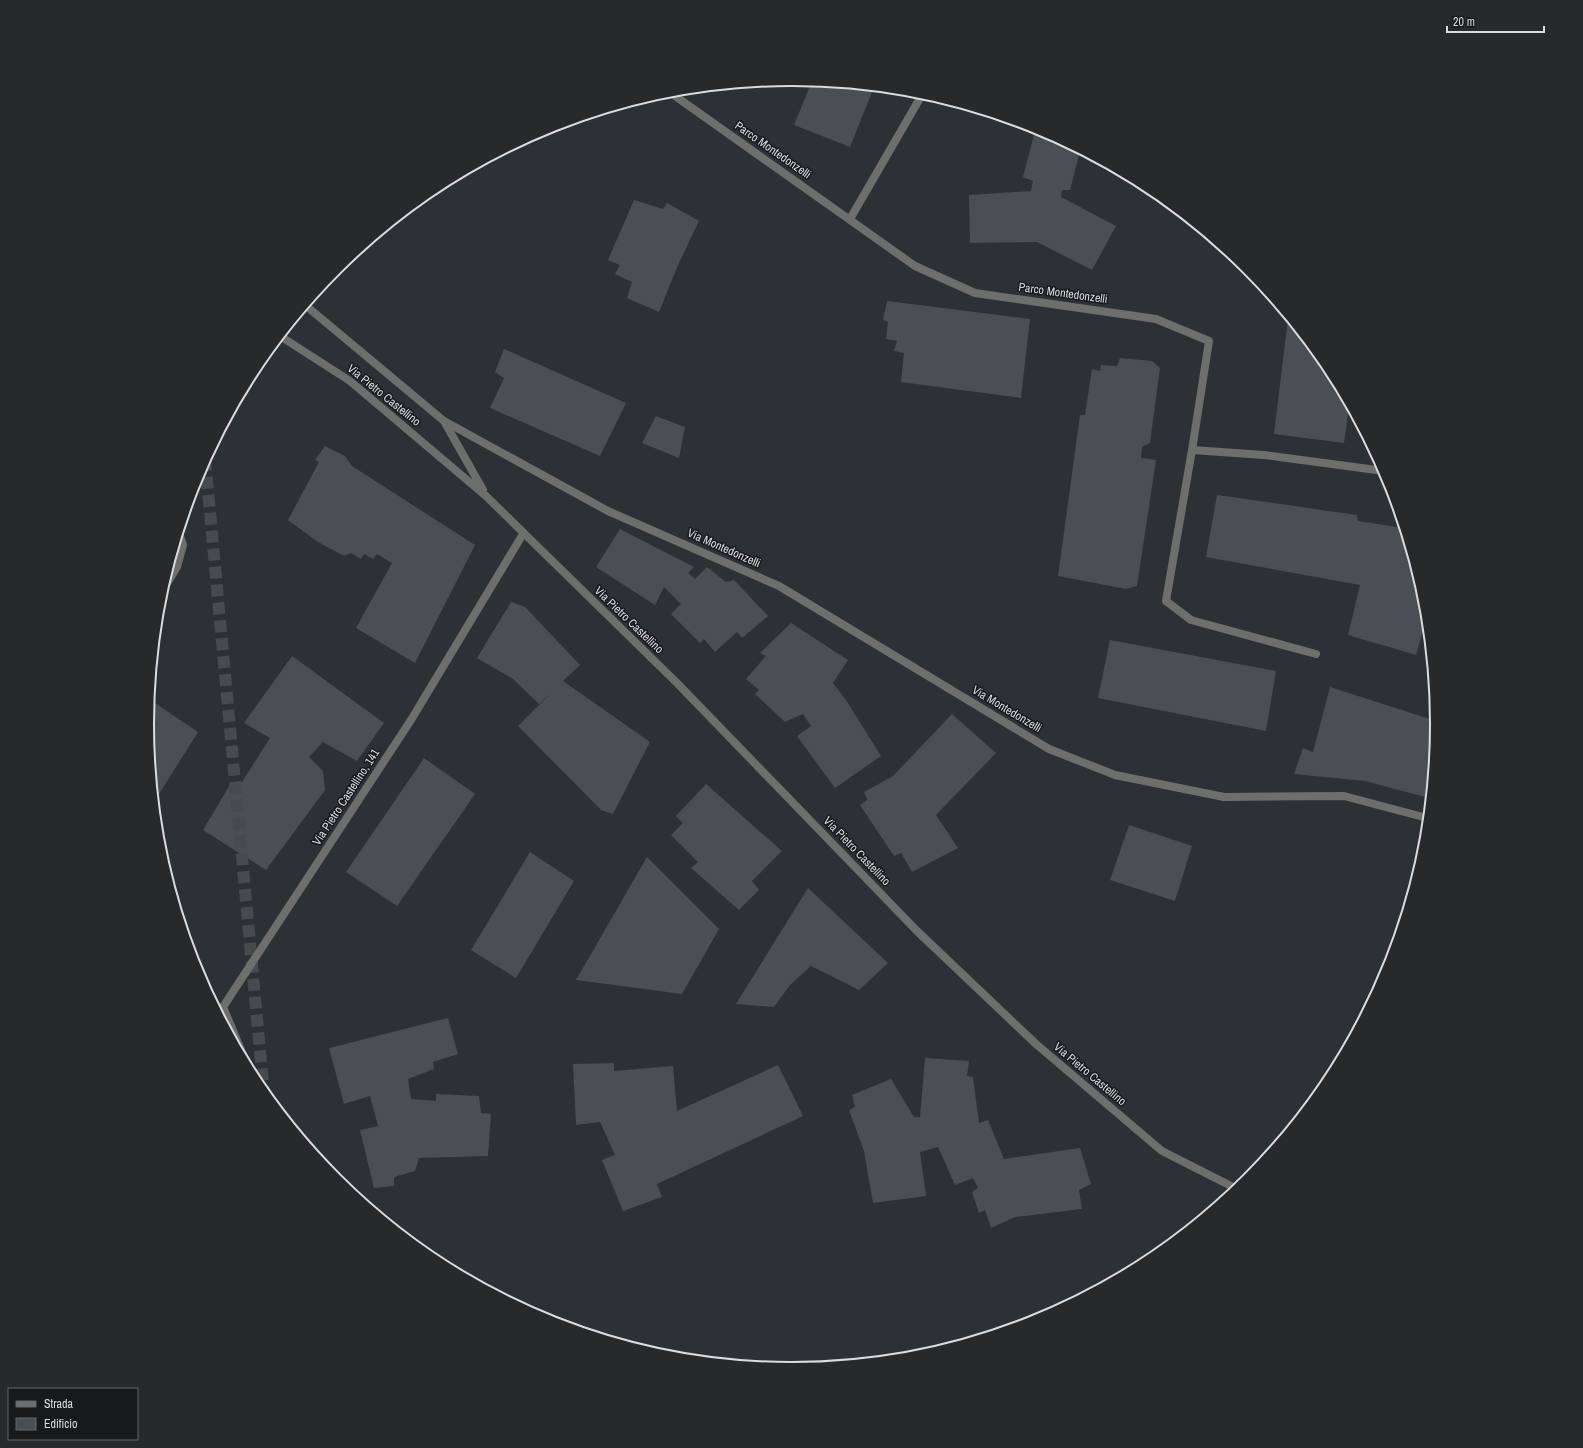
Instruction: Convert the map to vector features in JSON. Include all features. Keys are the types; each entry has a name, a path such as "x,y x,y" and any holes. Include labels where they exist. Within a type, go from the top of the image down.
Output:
{"street":[{"name":"Parco Montedonzelli","path":"676,96 915,266 975,293 1156,319 1209,341 1192,450"},
{"path":"850,219 920,99"},
{"name":"Via Pietro Castellino","path":"308,308 444,421 608,511"},
{"name":"Via Pietro Castellino","path":"283,338 350,381 486,496 523,534 677,683 917,931 1036,1044 1162,1151 1232,1185"},
{"name":"Via Pietro Castellino","path":"444,421 486,496"},
{"path":"1316,654 1191,620 1166,601 1192,450 1264,455 1377,470"},
{"name":"Via Montedonzelli","path":"608,511 779,586 1049,749 1115,775 1224,797 1344,796 1422,817"},
{"name":"Via Pietro Castellino, 141","path":"235,1036 223,1007 410,720 523,534"},
{"path":"171,577 177,567 184,545 181,538"}],"building":[{"path":"810,86 872,91 850,147 794,125"},
{"path":"1034,134 1079,155 1070,190 1062,190 1061,197 1116,226 1092,270 1037,242 970,243 969,195 1031,191 1033,181 1023,177"},
{"path":"634,200 663,209 667,203 699,221 678,265 659,312 627,298 632,282 615,274 620,265 608,260"},
{"path":"887,301 1030,319 1021,398 901,382 904,353 894,351 897,341 886,339 888,322 883,320"},
{"path":"1287,323 1322,370 1348,413 1344,443 1274,434"},
{"path":"504,349 626,403 600,456 490,408 504,378 495,372"},
{"path":"1120,358 1152,361 1160,368 1150,443 1142,447 1141,458 1156,460 1137,586 1126,589 1058,576 1080,415 1085,415 1092,369 1100,371 1101,365 1117,366"},
{"path":"656,416 685,427 679,458 642,443"},
{"path":"325,446 345,456 352,466 475,545 415,663 356,628 392,563 377,554 373,559 364,554 361,559 351,553 344,556 318,542 288,520 319,462 315,460"},
{"path":"1217,495 1357,515 1358,521 1398,527 1408,559 1423,632 1416,655 1348,635 1360,585 1206,557"},
{"path":"620,529 694,567 688,573 695,579 707,567 726,582 734,580 768,616 742,638 737,632 715,652 704,639 700,643 671,614 681,604 664,587 655,605 596,567"},
{"path":"511,602 525,607 580,665 563,681 650,742 613,814 601,810 518,726 552,692 539,704 513,679 477,658"},
{"path":"791,623 848,660 833,683 846,700 881,756 835,788 797,736 811,726 803,714 785,722 755,694 759,690 746,679 766,656 760,653"},
{"path":"1110,640 1276,671 1266,731 1098,698"},
{"path":"292,656 384,723 357,761 323,742 309,757 323,771 325,790 266,870 203,830 231,783 240,785 270,738 244,723"},
{"path":"1330,687 1430,719 1425,797 1365,781 1294,774 1303,748 1313,752"},
{"path":"155,703 198,732 158,796 155,766"},
{"path":"952,714 996,753 936,815 958,848 912,872 901,853 894,856 860,805 867,800 864,792 893,776"},
{"path":"424,758 475,794 397,906 346,872"},
{"path":"706,784 782,851 752,881 759,890 739,910 691,868 698,862 671,835 683,823 676,816"},
{"path":"1129,825 1192,846 1175,901 1110,880"},
{"path":"530,852 574,881 516,978 471,950"},
{"path":"647,857 719,929 682,994 576,980"},
{"path":"808,888 888,963 859,990 811,966 790,985 774,1007 736,1004"},
{"path":"448,1018 458,1054 433,1062 434,1069 408,1079 411,1099 436,1101 436,1094 479,1096 481,1113 491,1114 488,1156 419,1158 415,1171 394,1177 394,1186 374,1188 360,1130 378,1126 370,1096 344,1104 329,1048"},
{"path":"925,1058 969,1061 967,1076 973,1077 979,1123 988,1120 1004,1159 1080,1148 1091,1184 1079,1190 1082,1209 1015,1217 991,1228 985,1210 979,1213 972,1192 978,1188 973,1178 955,1185 938,1147 920,1152 926,1196 873,1203 864,1151 849,1110 855,1107 852,1095 891,1079 914,1117 920,1117"},
{"path":"614,1063 614,1071 673,1066 677,1111 778,1065 803,1116 657,1184 662,1197 623,1211 602,1160 615,1155 600,1122 576,1125 573,1064"}],"tunnel":[{"path":"206,471 263,1080"}]}
